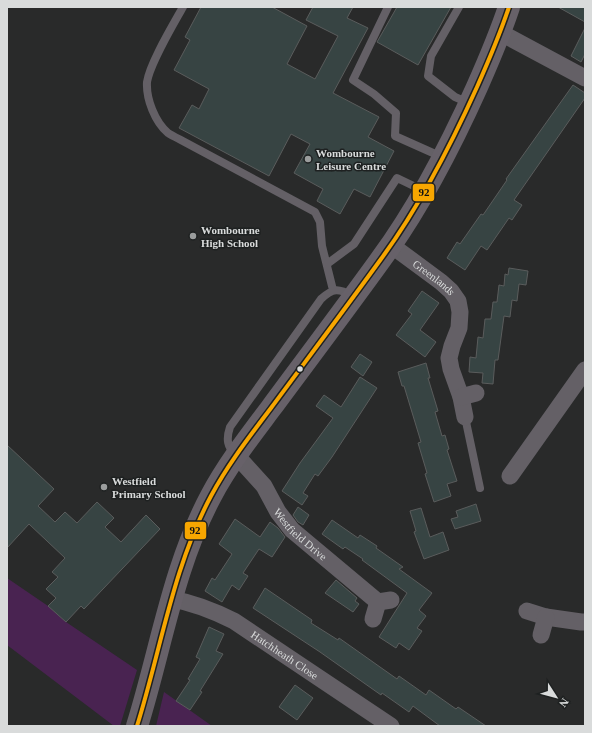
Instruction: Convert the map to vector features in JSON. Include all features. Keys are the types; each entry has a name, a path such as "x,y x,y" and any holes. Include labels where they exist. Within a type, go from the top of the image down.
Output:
{"street":[{"path":"137,726 150,685 172,599 189,546 212,495 236,455 391,245 425,192 470,103 501,33 509,7"},
{"path":"501,33 585,78"},
{"name":"Greenlands","path":"391,245 452,291 458,301 460,312 459,328 449,358 451,368 469,395 465,417"},
{"path":"510,476 585,370"},
{"name":"Westfield Drive","path":"236,455 264,486 278,512 292,530 384,601 373,618"},
{"name":"Hatchheath Close","path":"172,599 191,603 234,621 391,726"},
{"path":"527,610 546,617 585,622"},
{"path":"541,635 546,617"}],"lane":[{"path":"183,7 151,69 147,82 149,101 156,116 168,133 315,212 320,222 322,246 334,290"},
{"path":"388,7 353,80 374,94 396,114 395,136 443,158"},
{"path":"459,7 431,56 428,76 455,97 470,103"},
{"path":"326,264 354,244 397,178 425,192"},
{"path":"236,455 230,450 227,442 230,427 321,299 329,292 334,290 346,292 354,296"},
{"path":"465,417 480,488"}],"shaded area":[{"path":"7,578 48,606 66,622 137,670 120,726 114,726 7,645"},
{"path":"164,692 212,726 156,726"}],"building":[{"path":"201,7 272,7 307,26 287,64 315,79 338,36 306,20 313,7 353,7 347,18 368,28 333,93 379,117 368,137 394,151 370,197 354,189 340,214 317,201 323,189 294,173 310,144 291,134 269,176 179,128 192,105 199,109 209,89 174,70 190,40 185,37"},
{"path":"397,7 451,7 418,65 377,42"},
{"path":"558,7 585,7 585,22"},
{"path":"585,28 585,54 581,62 571,56"},
{"path":"573,85 585,93 585,98 514,200 522,205 512,220 509,218 487,250 481,246 465,270 447,258 457,242 460,244 481,214 483,215 507,180 506,179"},
{"path":"509,268 528,271 526,285 519,284 517,301 512,300 510,317 504,316 498,360 495,360 493,384 482,383 483,373 469,372 470,357 476,358 478,337 483,338 485,319 491,319 493,302 497,302 499,285 504,286 505,274 508,275"},
{"path":"422,291 439,303 420,330 436,342 425,357 396,335 412,314 408,311"},
{"path":"360,354 372,362 363,376 351,367"},
{"path":"426,363 430,378 428,378 438,411 435,412 442,436 445,435 449,449 447,450 457,481 447,484 451,496 434,502 425,474 427,473 418,443 421,442 404,386 402,386 398,372"},
{"path":"360,377 377,388 332,457 318,476 315,474 303,493 308,496 302,505 282,491 300,463 333,418 316,406 324,395 341,407"},
{"path":"7,445 54,489 38,506 55,522 65,512 77,523 97,502 114,518 105,527 121,542 146,515 160,529 84,609 81,606 66,622 48,606 56,598 46,589 58,577 52,572 65,558 29,524 7,548"},
{"path":"476,504 481,521 455,529 451,519 458,517 456,511"},
{"path":"298,507 309,515 303,525 298,522 293,515"},
{"path":"421,508 430,537 443,532 449,550 424,559 414,532 416,531 410,511"},
{"path":"235,519 260,537 270,522 278,528 285,537 272,557 259,549 243,573 248,576 239,590 232,585 222,602 205,591 212,578 215,580 232,554 219,544"},
{"path":"332,520 358,538 360,535 377,546 376,548 403,567 399,569 432,593 419,610 426,616 417,628 422,631 409,650 399,643 396,648 379,637 407,593 362,560 363,559 345,547 343,549 322,534"},
{"path":"336,580 357,598 355,601 359,604 353,612 325,593"},
{"path":"265,588 312,620 311,623 338,640 339,638 397,679 399,676 426,695 429,690 456,709 458,707 486,726 440,726 413,706 409,712 382,693 381,695 320,652 253,608"},
{"path":"209,627 224,634 216,651 223,654 200,691 202,692 190,710 176,701 190,680 188,679 200,659 196,657"},
{"path":"295,685 313,698 297,720 279,707"}],"transit line":[{"name":"92","path":"137,726 177,580 198,523 211,496 240,450 367,278 409,218 434,176 467,109 490,57 509,7"}],"place":[{"name":"Wombourne Leisure Centre","path":"308,159"},
{"name":"Wombourne High School","path":"193,236"},
{"name":"Westfield Primary School","path":"104,487"}]}
